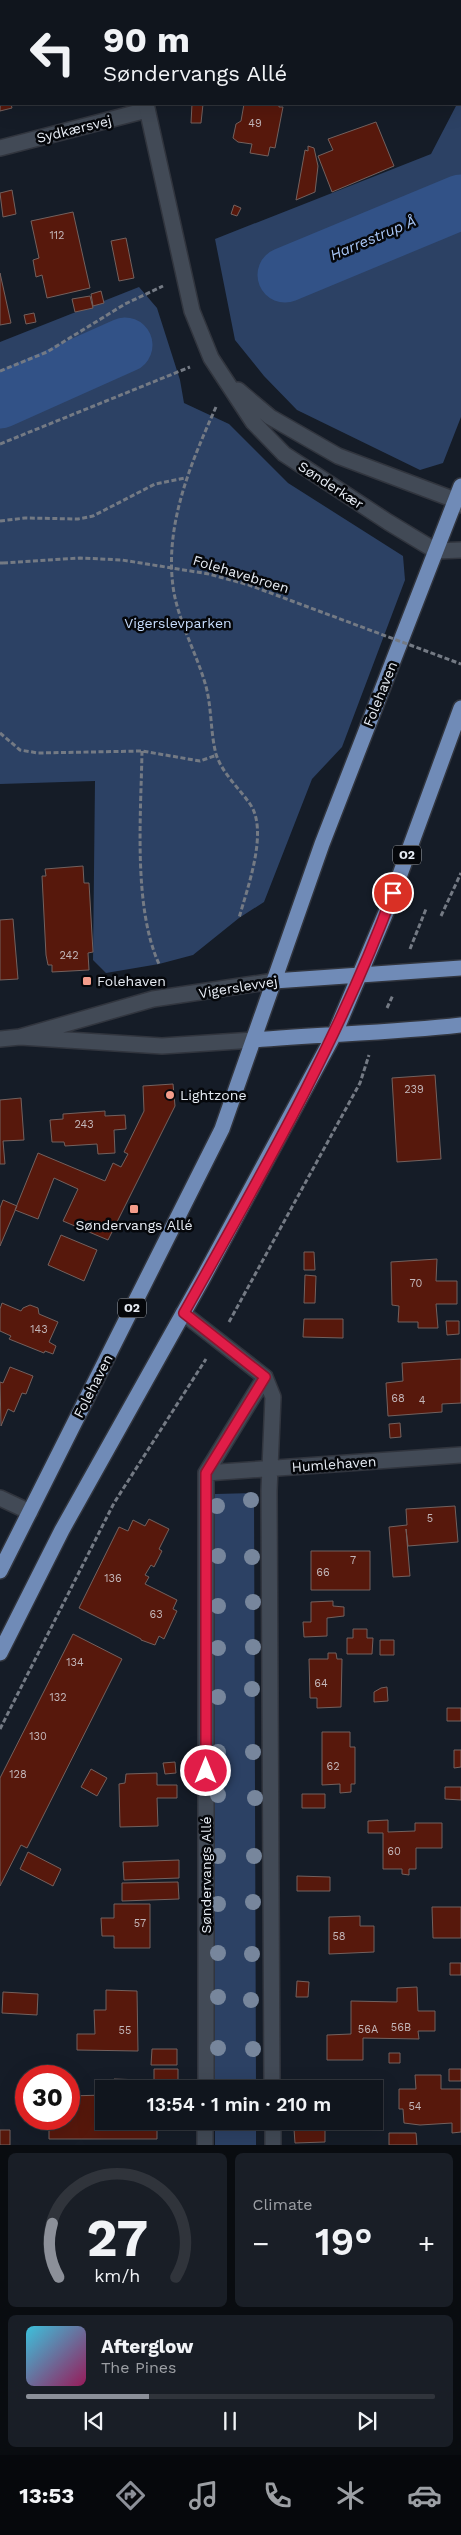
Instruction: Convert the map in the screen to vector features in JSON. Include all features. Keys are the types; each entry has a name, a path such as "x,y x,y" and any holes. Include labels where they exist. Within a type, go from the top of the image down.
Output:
{"main road":[{"name":"Folehaven","path":"0,1571 222,1129 344,786 436,550 458,502 461,486"},
{"name":"O2","path":"0,1652 62,1530 184,1313 335,1033 361,975 461,708"},
{"name":"Vigerslevvej","path":"274,981 461,968"},
{"name":"Vigerslevvej","path":"254,1040 335,1033 418,1030 461,1025"}],"street":[{"name":"Sydkærsvej","path":"0,148 146,107"},
{"name":"Sønderkær","path":"146,107 192,310 211,358 253,422 284,454 329,485 436,550"},
{"name":"Sønderkær","path":"227,382 270,417 338,456 458,502"},
{"path":"436,550 461,550"},
{"name":"Vigerslevvej","path":"20,1038 153,999 274,981"},
{"name":"Vigerslevvej","path":"0,1039 20,1038 162,1046 254,1040"},
{"path":"184,1313 265,1377 273,1397 269,1469 272,2080"},
{"path":"206,1473 265,1377"},
{"name":"Humlehaven","path":"206,1473 461,1454"},
{"name":"Søndervangs Allé","path":"206,1473 206,2080"},
{"path":"0,1498 30,1512"},
{"path":"205,2145 206,2130"},
{"path":"272,2130 273,2145"}],"path":[{"path":"0,371 47,352 125,304 184,276"},
{"path":"0,444 211,358"},
{"path":"227,382 186,478 172,545 174,594 206,685 216,755 228,777 252,806 257,820 257,845 239,918"},
{"path":"0,521 25,518 78,519 93,516 156,484 186,478"},
{"name":"Folehavebroen","path":"2,563 80,558 122,560 210,574 258,588 461,664"},
{"path":"0,734 20,750 38,753 142,751 200,761 216,755"},
{"path":"142,751 140,826 144,904 158,964"},
{"path":"441,916 461,873"}],"green space":[{"path":"456,105 461,105 461,417 443,463 420,470 297,410 264,376 235,340 215,239 431,154"},
{"name":"Vigerslevparken","path":"139,287 157,308 180,380 184,403 229,424 288,483 403,556 405,580 342,747 312,779 264,902 239,918 193,955 159,964 106,973 93,960 95,781 0,784 0,342"},
{"path":"254,1493 256,2080 215,2080 215,1494"},
{"path":"215,2130 256,2130 256,2145 215,2145"}],"building":[{"path":"0,105 11,105 12,108 0,111"},
{"path":"192,105 203,105 201,123 191,123"},
{"path":"244,105 279,105 279,107 283,107 275,148 270,147 268,156 250,153 252,144 238,142 233,138 236,124 241,121"},
{"path":"376,122 394,166 332,192 318,156 333,150 328,139"},
{"path":"308,146 314,148 318,166 315,192 296,200 305,150 308,151"},
{"path":"12,190 16,214 3,217 0,193"},
{"path":"234,205 241,208 237,216 231,214"},
{"path":"73,212 90,288 47,298 42,275 36,277 33,260 39,258 31,221"},
{"path":"126,238 134,278 119,281 111,241"},
{"path":"0,273 11,323 0,325"},
{"path":"101,291 104,303 93,306 91,294"},
{"path":"90,296 93,308 75,312 72,299"},
{"path":"34,313 36,322 26,324 24,315"},
{"path":"83,866 84,883 89,883 93,952 88,953 89,970 52,972 52,965 48,965 46,955 42,876 46,876 45,869"},
{"path":"13,919 18,979 0,980 0,920"},
{"path":"435,1075 441,1159 397,1162 392,1078"},
{"path":"173,1084 175,1106 108,1240 63,1221 78,1189 54,1178 38,1219 15,1210 38,1153 105,1181 113,1163 121,1167 128,1154 124,1152 144,1111 143,1086"},
{"path":"21,1098 24,1140 3,1141 5,1164 0,1164 0,1100"},
{"path":"105,1111 105,1116 125,1115 126,1129 114,1130 115,1153 98,1154 97,1144 65,1146 64,1142 52,1142 50,1120 63,1119 63,1114"},
{"path":"3,1200 17,1206 0,1246 0,1208"},
{"path":"61,1235 97,1250 84,1281 48,1265"},
{"path":"304,1252 314,1252 315,1270 304,1270"},
{"path":"437,1259 436,1281 457,1281 457,1304 436,1304 438,1328 418,1328 418,1322 398,1322 399,1306 392,1305 391,1262"},
{"path":"305,1275 316,1276 315,1303 304,1303"},
{"path":"2,1303 21,1311 30,1305 38,1308 39,1314 58,1322 49,1342 56,1346 53,1354 45,1351 44,1353 9,1339 11,1336 0,1331 0,1309"},
{"path":"304,1319 343,1319 343,1338 303,1337"},
{"path":"446,1321 459,1321 459,1334 447,1335"},
{"path":"461,1359 461,1403 442,1404 442,1412 388,1416 386,1383 403,1381 402,1363"},
{"path":"10,1367 33,1376 26,1394 22,1393 14,1412 8,1409 1,1426 0,1382 3,1383"},
{"path":"400,1423 401,1437 390,1438 389,1424"},
{"path":"455,1506 458,1542 408,1546 406,1529 410,1576 393,1577 389,1527 407,1525 406,1509"},
{"path":"149,1519 169,1529 159,1549 162,1551 154,1567 151,1565 145,1575 149,1577 145,1584 177,1600 173,1609 177,1611 164,1639 159,1636 155,1645 141,1640 79,1608 119,1527 128,1531 133,1520 145,1526"},
{"path":"311,1551 370,1551 370,1590 311,1590"},
{"path":"333,1601 333,1606 344,1607 344,1616 327,1618 327,1636 304,1637 303,1622 311,1622 311,1602"},
{"path":"353,1629 367,1629 367,1638 373,1638 372,1654 347,1654 347,1638 353,1638"},
{"path":"73,1634 122,1659 27,1848 21,1845 0,1886 0,1778"},
{"path":"380,1640 394,1640 394,1655 380,1655"},
{"path":"328,1653 336,1653 337,1659 342,1659 341,1707 317,1708 317,1698 310,1698 309,1659 328,1659"},
{"path":"387,1687 388,1701 374,1702 374,1692"},
{"path":"447,1708 461,1708 461,1721 447,1721"},
{"path":"322,1732 350,1732 350,1747 355,1747 355,1784 351,1784 351,1792 340,1793 340,1784 322,1785"},
{"path":"454,1750 461,1750 461,1767 454,1768"},
{"path":"175,1762 176,1773 165,1774 163,1763"},
{"path":"91,1769 107,1778 97,1796 81,1787"},
{"path":"157,1773 157,1785 177,1785 177,1798 157,1798 158,1826 120,1827 119,1784 125,1783 126,1774"},
{"path":"445,1787 461,1787 461,1800 445,1799"},
{"path":"302,1794 325,1794 325,1808 302,1808"},
{"path":"388,1820 388,1832 415,1831 415,1823 442,1823 442,1848 416,1848 416,1869 409,1869 409,1875 402,1874 402,1869 383,1869 383,1833 368,1833 368,1821"},
{"path":"28,1852 61,1869 53,1886 20,1869"},
{"path":"179,1860 179,1878 124,1880 123,1862"},
{"path":"297,1876 330,1877 330,1891 297,1891"},
{"path":"178,1882 179,1899 122,1901 122,1883"},
{"path":"114,1904 150,1904 150,1948 114,1948 114,1936 102,1936 101,1918 114,1918"},
{"path":"432,1907 461,1907 461,1938 433,1938"},
{"path":"360,1916 360,1926 374,1926 374,1952 329,1954 329,1917"},
{"path":"450,1963 461,1963 461,1975 450,1975"},
{"path":"297,1981 309,1982 308,1997 296,1997"},
{"path":"417,1987 418,2011 435,2011 435,2031 418,2031 419,2039 363,2038 363,2060 327,2060 327,2035 351,2034 351,2001 397,2002 397,1988"},
{"path":"106,1990 137,1991 138,2051 77,2050 77,2034 95,2034 94,2010 106,2010"},
{"path":"3,1992 38,1994 37,2015 2,2013"},
{"path":"152,2049 177,2049 177,2065 151,2065"},
{"path":"389,2053 400,2053 400,2063 389,2063"},
{"path":"154,2069 178,2069 178,2080 154,2080"},
{"path":"449,2069 461,2069 461,2081 449,2081"},
{"path":"415,2075 441,2075 441,2089 461,2089 461,2132 452,2133 452,2123 420,2125 404,2123 403,2109 399,2109 399,2089 416,2089"},
{"path":"95,2095 95,2130 157,2130 157,2139 49,2139 49,2130 80,2130 80,2096"},
{"path":"0,2130 10,2130 10,2145 0,2145"},
{"path":"294,2130 325,2130 325,2142 295,2143"},
{"path":"389,2133 416,2133 417,2145 389,2145"}],"waterway":[{"name":"Harrestrup Å","path":"285,275 461,202"},
{"name":"Harrestrup Å","path":"0,401 125,345"}],"place":[{"name":"Folehaven","path":"87,981"},
{"name":"Lightzone","path":"170,1095"},
{"name":"Søndervangs Allé","path":"134,1209"}],"route":[{"path":"206,1771 206,1473 265,1377 184,1313 335,1033 361,975 393,893"}]}
